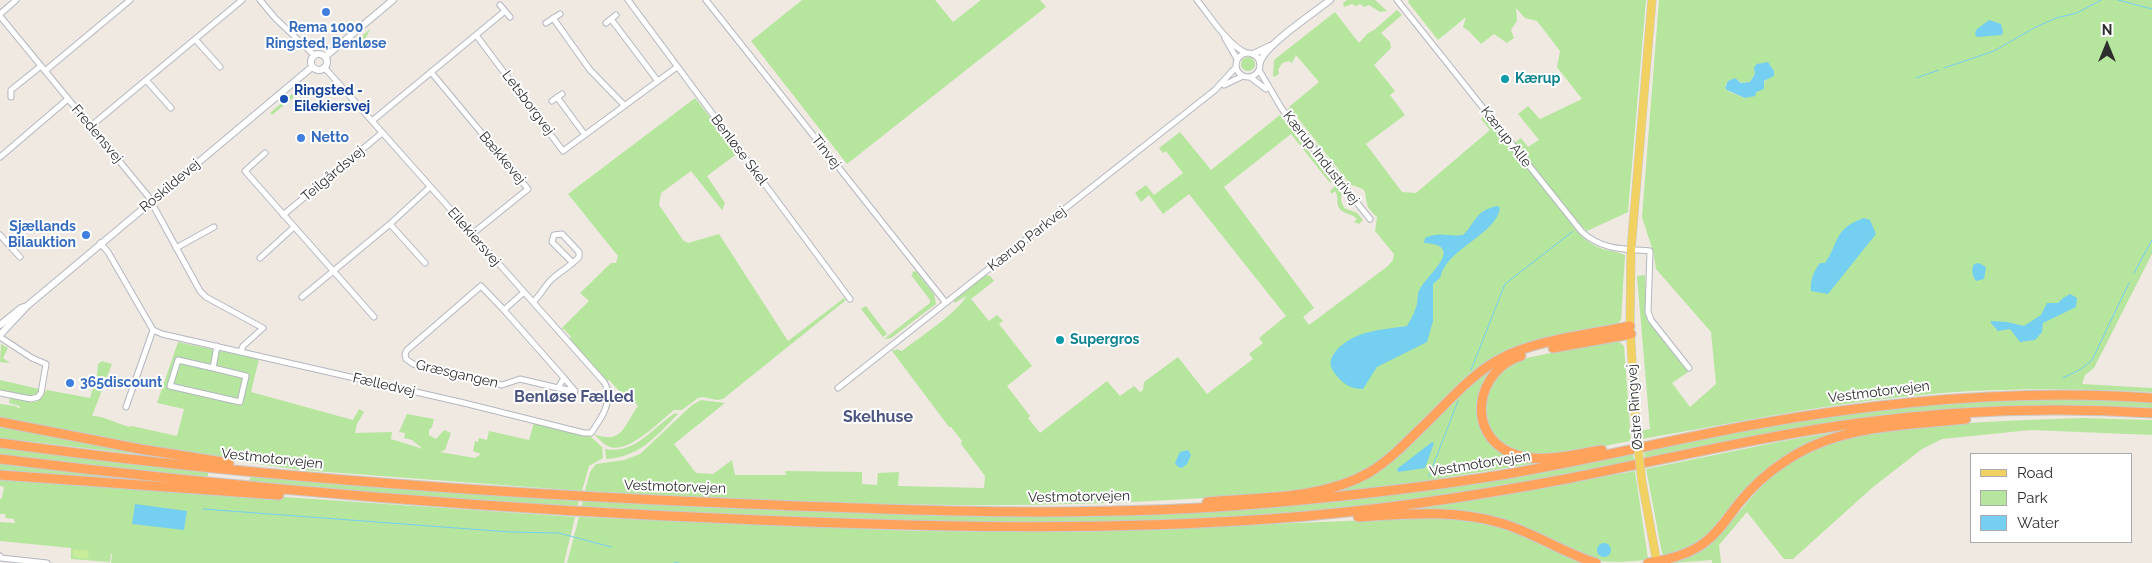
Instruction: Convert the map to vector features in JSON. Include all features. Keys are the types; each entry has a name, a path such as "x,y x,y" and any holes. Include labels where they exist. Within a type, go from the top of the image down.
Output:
{"highway":[{"path":"1630,330 1536,351 1504,364 1489,379 1483,394 1481,411 1490,435 1499,445 1511,453 1535,458 1701,435"},
{"path":"1134,510 1299,494 1348,482 1371,471 1397,452 1470,381 1500,358 1527,348 1630,330"},
{"name":"Vestmotorvejen","path":"0,443 287,475 511,492 667,501 883,509 1134,510 1265,504 1420,487 1510,474 1823,412 1934,400 2055,394 2152,398"},
{"name":"Vestmotorvejen","path":"0,459 358,497 648,516 887,525 1087,527 1270,519 1367,510 1497,492 1789,434 1926,416 2004,411 2152,413"},
{"path":"1654,562 1684,554 1705,543 1755,485 1770,471 1798,452 1830,439 1862,431 1949,421 2111,411"},
{"path":"0,422 287,475"},
{"path":"0,475 337,499 358,497"},
{"path":"1270,519 1425,514 1463,516 1488,520 1516,528 1596,563"}],"main road":[{"name":"Østre Ringvej","path":"1652,0 1631,250 1630,330 1636,429 1654,562"}],"street":[{"path":"0,15 16,0"},
{"path":"11,97 11,90 43,68 130,0"},
{"path":"91,126 242,0"},
{"path":"260,0 275,18 314,55"},
{"path":"325,57 393,0"},
{"name":"Benløse Skel","path":"628,0 850,299"},
{"name":"Tinvej","path":"706,0 946,303"},
{"path":"1197,0 1221,31 1239,49 1250,53 1260,62"},
{"path":"1221,31 1237,60 1236,67 1247,76 1259,70 1263,56 1279,40 1330,0"},
{"name":"Kærup Alle","path":"1398,0 1576,226 1589,238 1604,246 1620,250 1631,250"},
{"path":"500,5 510,17"},
{"path":"372,121 505,11"},
{"path":"546,23 560,14"},
{"name":"Fredensvej","path":"0,15 152,202 200,291 206,297 263,328 243,346 241,351"},
{"path":"606,23 614,17 657,80"},
{"path":"553,18 590,70 624,105"},
{"name":"Letsborgvej","path":"476,35 563,151 677,67"},
{"path":"195,39 220,67"},
{"path":"1237,60 1279,40"},
{"path":"320,54 325,57 327,62 324,67 318,70 312,67 310,60 314,55 320,54"},
{"name":"Roskildevej","path":"0,336 27,306 100,243 152,202 312,67"},
{"name":"Eilekiersvej","path":"324,67 608,388 608,402 603,412"},
{"name":"Kærup Parkvej","path":"1215,90 1236,67"},
{"name":"Kærup Industrivej","path":"1259,70 1273,96"},
{"name":"Bækkevej","path":"432,72 528,188 472,234"},
{"name":"Kærup Parkvej","path":"838,388 1215,90 1229,81 1247,76"},
{"name":"Kærup Industrivej","path":"1247,76 1262,85 1273,96 1370,219"},
{"path":"146,80 172,108"},
{"name":"Letsborgvej","path":"562,94 554,99 585,134"},
{"path":"0,157 68,99"},
{"name":"Teilgårdsvej","path":"283,215 382,133"},
{"path":"265,153 245,171 374,317"},
{"path":"302,297 390,224 430,187"},
{"path":"390,224 425,263"},
{"path":"260,258 294,227"},
{"path":"176,248 214,228"},
{"path":"532,302 550,281 572,263 578,258 579,252 562,234 554,234 552,242 572,263"},
{"path":"0,235 20,257"},
{"path":"100,243 108,252 153,330 126,407"},
{"path":"1631,250 1650,250 1648,312 1651,320 1690,368"},
{"name":"Græsgangen","path":"481,286 564,378 575,392 520,379 508,384 502,384 413,364 406,359 405,354 409,348 481,286"},
{"path":"504,310 523,293"},
{"name":"Roskildevej","path":"0,325 21,308 27,306"},
{"name":"Fælledvej","path":"153,330 584,433 591,433 603,412"},
{"path":"0,336 32,358 46,364 41,393 38,397 32,399 0,393"},
{"path":"213,368 217,346"},
{"path":"178,360 213,368 246,376 240,402 170,386 178,360"},
{"path":"558,388 564,378"},
{"path":"0,556 1,558 47,563"}],"green space":[{"path":"802,0 935,0 953,22 981,0 1040,0 1046,7 847,164 751,41"},
{"path":"1347,0 1375,0 1387,11 1380,12 1369,5 1364,7 1360,4 1344,7 1343,3"},
{"path":"1409,0 1646,0 1628,212 1587,231 1578,223 1514,143 1521,138 1528,147 1539,140 1518,114 1528,106 1540,119 1582,99 1557,67 1560,51 1537,21 1525,18 1516,8 1517,21 1511,30 1514,38 1507,43 1494,34 1481,44 1463,27 1466,17 1438,40 1408,2"},
{"path":"1659,0 2152,0 2152,254 2094,368 2085,375 2082,384 2152,388 2152,392 2026,389 1964,391 1803,410 1642,439 1641,431 1650,429 1637,276 1645,275 1647,320 1688,372 1672,383 1690,407 1716,384 1711,332 1656,269 1653,251 1642,217","holes":["1768,62 1774,71 1756,92 1745,98 1725,88 1726,84 1738,80 1741,83 1750,82 1755,74"]},
{"path":"1397,10 1402,15 1381,33 1390,42 1391,48 1374,65 1395,91 1390,95 1405,115 1366,144 1402,192 1416,193 1490,130 1481,119 1485,114 1581,236 1598,247 1625,255 1621,320 1616,325 1545,339 1510,351 1494,359 1479,369 1398,446 1380,459 1363,471 1345,480 1316,487 1261,494 1199,498 1037,505 811,502 585,491 590,472 596,464 624,460 640,454 692,405 701,400 725,403 674,444 696,473 713,474 732,460 735,475 786,475 785,471 862,472 862,484 877,485 878,473 899,472 898,486 984,488 985,476 961,444 962,441 949,427 892,351 897,349 902,351 947,317 966,296 955,303 954,300 985,275 990,276 994,281 971,299 989,321 997,315 1003,321 999,324 1032,366 1007,386 1030,416 1028,418 1040,433 1107,381 1120,396 1134,386 1140,392 1143,390 1144,382 1178,357 1207,394 1253,359 1249,354 1263,343 1259,338 1286,316 1189,194 1163,214 1149,195 1141,202 1135,193 1146,185 1154,195 1183,173 1166,151 1163,153 1159,148 1180,132 1211,170 1280,115 1332,181 1330,183 1291,134 1224,187 1314,308 1303,317 1309,325 1388,266 1393,260 1394,254 1375,231 1377,217 1368,206 1364,191 1351,185 1289,107 1319,82 1296,55 1292,63 1289,61 1282,63 1278,70 1279,74 1274,77 1274,60 1335,12 1359,43 1368,33"},
{"path":"369,30 364,41 348,48"},
{"path":"1245,57 1251,57 1255,64 1251,71 1245,71 1241,67 1241,61"},
{"path":"292,94 294,97 272,115 270,113"},
{"path":"695,98 738,153 707,176 725,203 722,210 691,171 661,193 659,205 683,240 688,243 719,234 788,341 844,298 846,300 723,399 698,398 682,410 674,410 635,441 618,448 610,447 594,434 604,437 617,435 626,426 638,406 626,393 623,395 609,380 606,381 569,339 571,337 564,329 560,330 589,301 580,293 611,263 616,263 618,256 568,194"},
{"path":"1288,108 1350,186 1288,110"},
{"path":"1336,185 1342,193 1341,200 1344,208 1357,213 1363,220 1359,224 1354,222 1357,219 1355,217 1343,212 1339,208 1335,191 1332,194 1330,191"},
{"path":"916,271 934,294 936,304 891,338 884,339 930,303 930,300 911,275 913,274 912,272"},
{"path":"866,306 887,334 883,337 861,309"},
{"path":"1619,333 1531,350 1502,363 1479,410 1503,451 1562,459 1386,487 1317,494 1364,477 1489,368 1531,349"},
{"path":"1617,340 1624,346 1631,441 1592,449 1537,455 1514,451 1497,438 1491,429 1485,409 1489,387 1502,371 1519,361 1531,357"},
{"path":"178,342 259,359 251,392 353,420 359,409 364,412 357,424 355,433 392,432 391,439 423,449 412,440 404,438 405,433 399,432 407,414 434,419 429,435 436,439 444,430 451,433 445,450 440,452 475,458 481,454 473,451 475,441 478,442 479,438 487,440 489,431 529,440 534,423 590,436 602,447 603,458 589,466 582,491 301,470 194,455 0,419 0,404 16,406 19,409 20,406 9,403 10,397 36,402 47,390 90,398 97,375 98,364 102,361 112,364 92,416 102,417 130,427 177,436 184,409 157,403"},
{"path":"1,344 8,348 3,358 10,363 0,362"},
{"path":"0,380 39,389 38,393 31,396 0,390"},
{"path":"2030,398 2152,401 2152,410 1967,409 1645,459 1644,451 1810,418 1918,404"},
{"path":"675,413 678,414 638,450 606,459 605,449 616,450 634,444"},
{"path":"2082,418 2152,420 2152,435 2031,430 1942,439 1922,449 1873,487 1793,559 1784,559 1747,512 1719,545 1721,563 1712,563 1712,560 1673,563 1691,556 1706,546 1720,534 1755,493 1782,467 1813,449 1848,438 1883,432 2001,421"},
{"path":"0,426 161,455 161,457 0,438"},
{"path":"1853,429 1772,468 1713,533 1682,552 1664,556 1662,553 1646,469"},
{"path":"0,446 204,471 208,473 208,476 195,478 0,456"},
{"path":"1633,453 1634,462 1548,479 1418,500 1331,510 1199,520 1111,523 934,523 581,509 583,500 879,513 1232,509"},
{"path":"0,464 158,482 0,474"},
{"path":"1635,471 1648,559 1645,560 1606,562 1593,560 1508,523 1401,511 1492,497"},
{"path":"252,476 579,500 577,508 257,483 249,480"},
{"path":"0,480 182,490 575,517 564,563 111,563 111,553 110,562 71,559 71,548 0,541 0,522 15,523 14,519 6,518 5,514 0,514 0,499 2,498 4,487 0,486"},
{"path":"579,517 913,531 1080,532 1440,517 1465,519 1505,528 1582,563 567,563"},
{"path":"73,549 89,551 88,559 73,557"}],"water":[{"path":"1989,20 2001,24 2002,35 1977,37 1975,34 1976,30"},
{"path":"1768,62 1774,71 1774,76 1764,81 1764,89 1756,92 1755,96 1745,98 1725,88 1728,81 1735,78 1741,83 1750,82 1755,74 1754,67 1757,64"},
{"path":"1500,207 1497,217 1491,225 1452,258 1444,267 1440,278 1433,284 1433,321 1427,342 1377,367 1363,389 1348,386 1342,382 1333,371 1330,363 1333,355 1348,340 1377,330 1407,326 1416,307 1419,291 1441,262 1443,255 1442,249 1436,245 1424,243 1425,238 1439,235 1463,235 1480,214 1489,208"},
{"path":"1864,218 1870,220 1876,234 1828,294 1811,291 1812,280 1816,270 1820,263 1825,263 1842,231 1847,226"},
{"path":"1979,263 1986,267 1984,279 1976,281 1972,268 1974,264"},
{"path":"2070,294 2077,298 2076,307 2043,323 2042,332 2035,340 2020,342 2010,329 1998,331 1991,323 1991,321 2007,322 2024,326 2041,315 2047,303 2058,303"},
{"path":"1432,442 1434,443 1425,468 1398,472 1397,469"},
{"path":"1188,450 1191,455 1187,464 1182,468 1178,467 1175,463 1180,452"},
{"path":"135,504 187,511 184,530 132,524"},
{"path":"1601,543 1607,543 1611,550 1607,557 1601,557 1597,553 1597,547"}],"waterway":[{"path":"1944,68 1994,51 2034,28 2056,18 2077,13 2101,0"},
{"path":"2118,0 2152,9"},
{"path":"1916,78 1939,70"},
{"path":"1471,370 1505,284 1572,232"},
{"path":"2134,273 2152,240"},
{"path":"2063,378 2081,369 2092,360 2129,283"},
{"path":"1429,476 1458,401"},
{"path":"203,509 510,532 559,533 611,547"},
{"path":"674,562 679,563"}],"place":[{"name":"Rema 1000 Ringsted, Benløse","path":"326,12"},
{"name":"Kærup","path":"1505,79"},
{"name":"Ringsted - Eilekiersvej","path":"284,99"},
{"name":"Netto","path":"301,138"},
{"name":"Sjællands Bilauktion","path":"86,235"},
{"name":"Supergros","path":"1060,340"},
{"name":"365discount","path":"70,383"}],"district":[{"name":"Benløse Fælled","path":"574,397"},
{"name":"Skelhuse","path":"878,417"}]}
